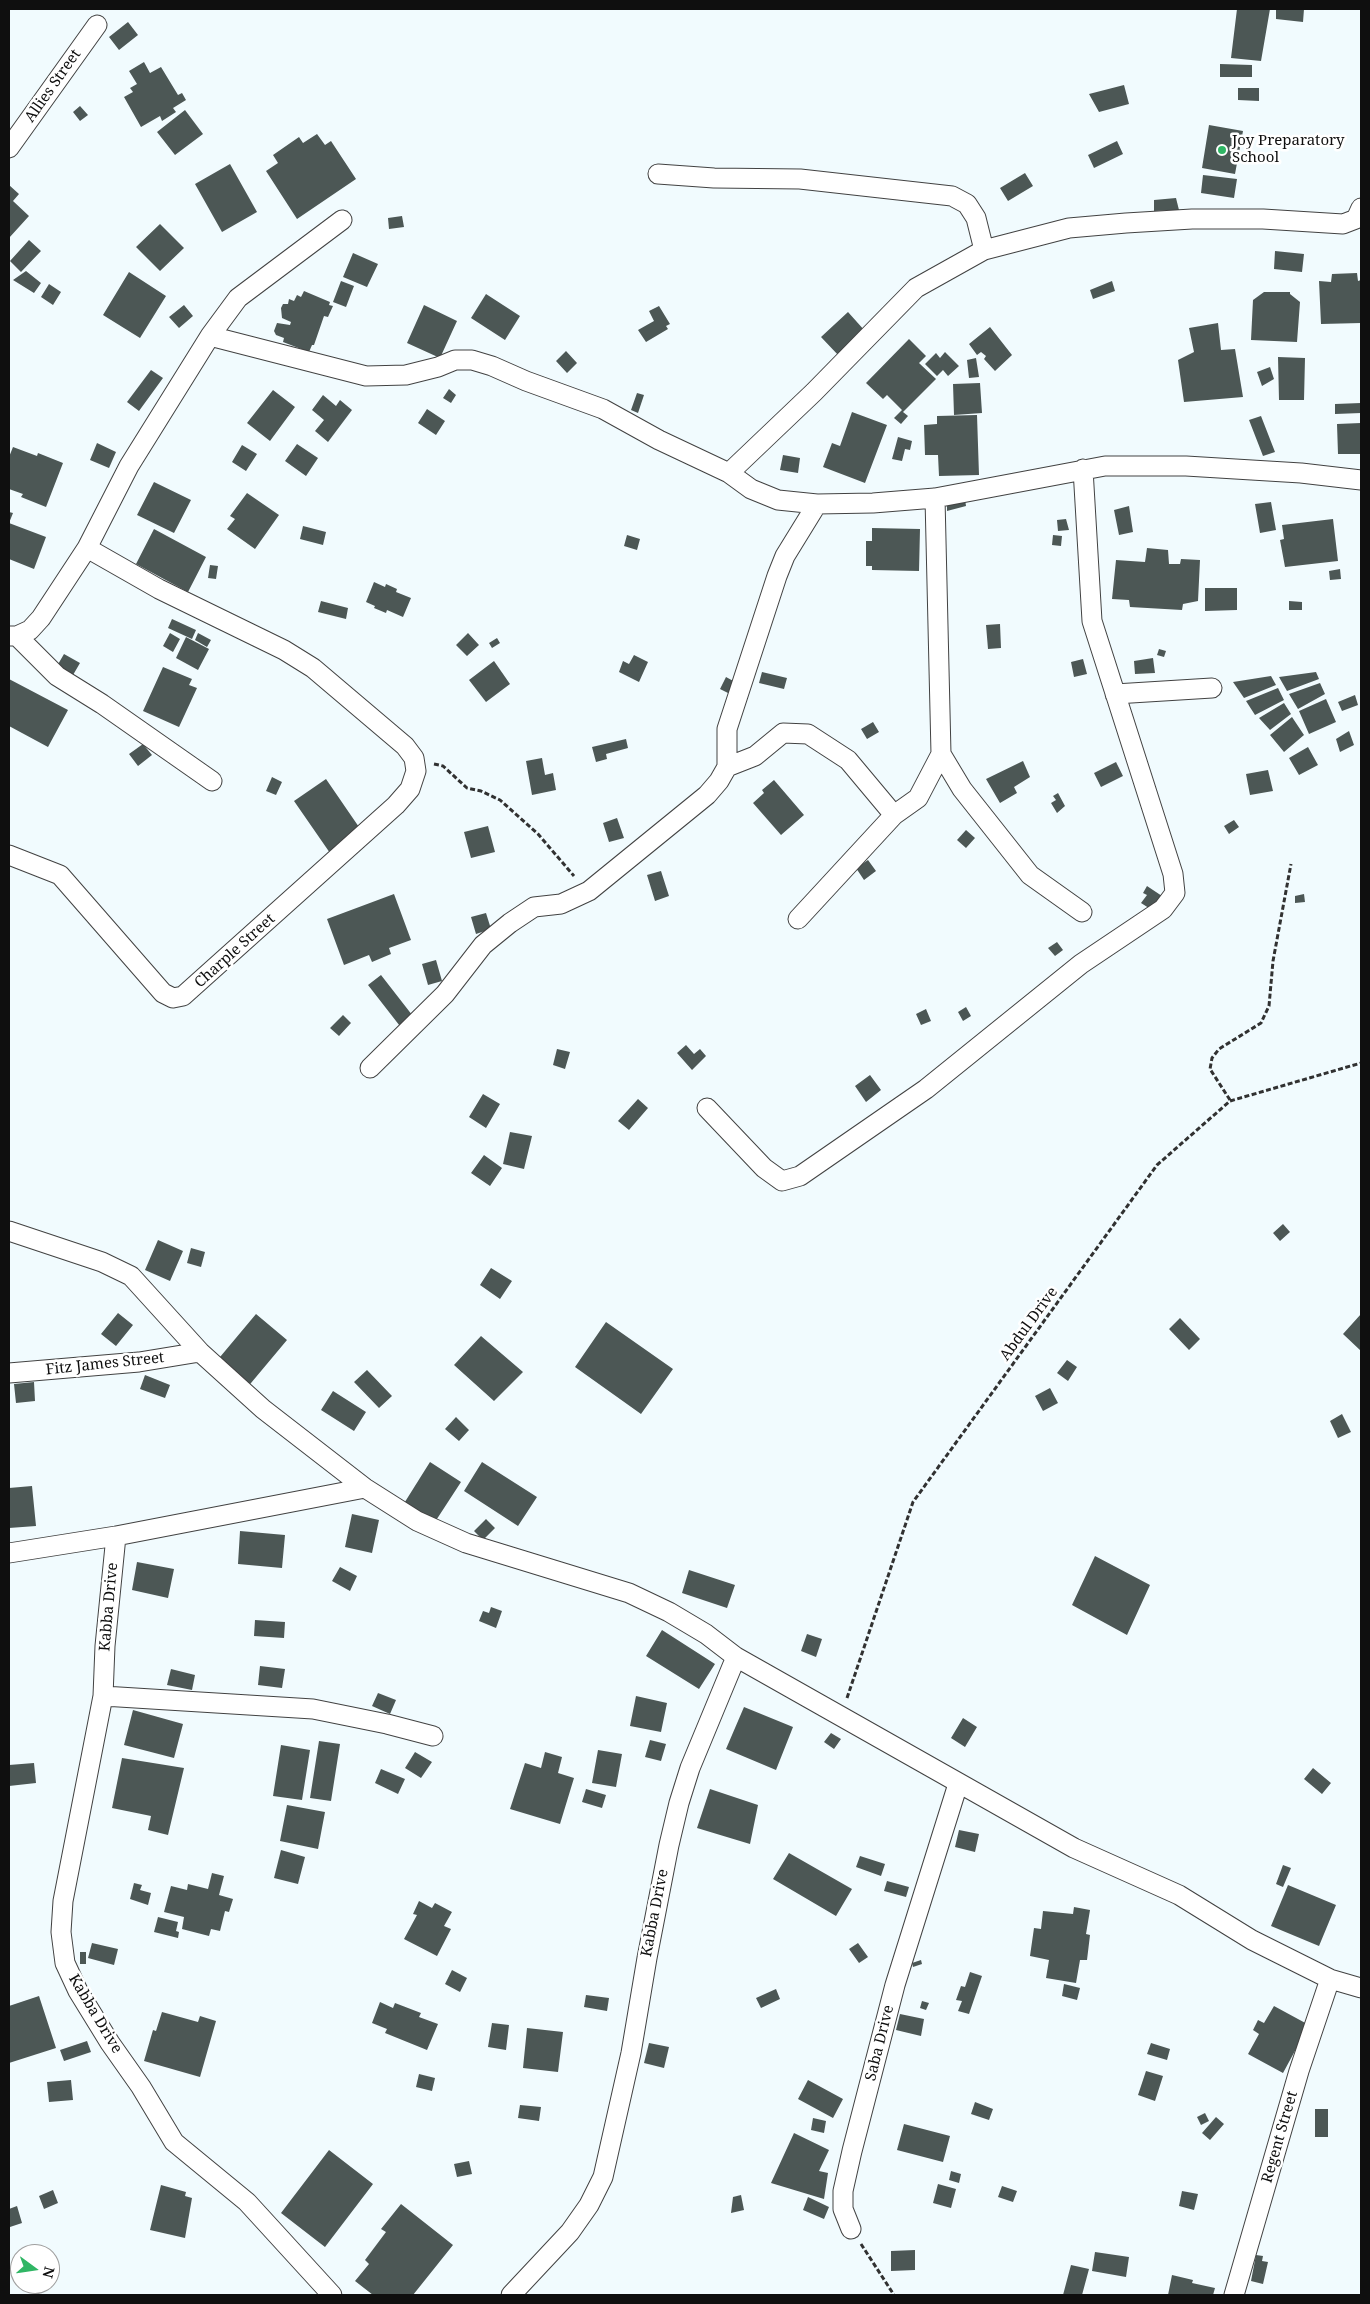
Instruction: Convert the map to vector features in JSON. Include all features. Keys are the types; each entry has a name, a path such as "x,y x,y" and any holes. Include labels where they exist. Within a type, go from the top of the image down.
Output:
{"street":[{"name":"Allies Street","path":"9,148 97,25"},
{"path":"658,174 714,178 800,178 952,196 967,204 976,218 984,250"},
{"path":"729,473 814,392 916,288 984,250 1068,228 1126,223 1192,219 1263,219 1343,224 1356,219 1361,208"},
{"path":"212,781 102,704 57,676 13,636 30,630 41,618 87,548 129,466 210,336 238,298 342,220"},
{"path":"210,336 366,376 406,375 438,367 455,360 472,360 603,409 659,440 729,473 751,489 778,500 817,504 873,504 935,498 1105,466 1186,466 1302,473 1361,480"},
{"path":"707,1108 764,1168 782,1181 800,1176 926,1089 1081,964 1163,909 1175,893 1173,874 1092,621 1083,469"},
{"path":"798,919 894,815 918,798 941,754 935,498"},
{"path":"370,1068 445,994 483,945 510,923 534,907 562,904 589,891 707,794 719,781 727,767 728,729 777,576 785,556 817,504"},
{"path":"87,548 159,589 284,650 313,668 405,746 414,758"},
{"path":"1115,694 1212,688"},
{"path":"727,767 755,756 783,733 808,734 848,760 894,815"},
{"path":"941,754 962,789 1030,875 1082,912"},
{"name":"Charple Street","path":"9,855 60,875 163,993 173,998 183,996 396,805 410,789 416,771 414,758"},
{"path":"9,1231 102,1262 131,1276 200,1352 263,1409 365,1488 417,1521 466,1544 629,1593 669,1612 699,1629 736,1657 1074,1848 1178,1896 1252,1940 1330,1979 1361,1988"},
{"name":"Fitz James Street","path":"9,1372 139,1362 200,1352"},
{"path":"9,1554 116,1536 365,1488"},
{"name":"Kabba Drive","path":"116,1536 102,1696 63,1901 61,1932 65,1963 78,1991 141,2087 174,2142 248,2202 332,2295"},
{"name":"Kabba Drive","path":"511,2295 570,2232 589,2205 603,2178 631,2053 646,1958 679,1803 690,1768 736,1657"},
{"path":"102,1696 313,1709 434,1736"},
{"name":"Saba Drive","path":"851,2229 843,2209 843,2191 852,2151 895,1986 958,1784"},
{"name":"Regent Street","path":"1234,2295 1299,2071 1330,1979"}],"path":[{"path":"414,758 442,766 467,788 481,791 500,800 538,834 563,865 589,891"},
{"path":"1230,1100 1210,1069 1212,1058 1220,1049 1261,1023 1269,1006 1273,962 1291,864"},
{"name":"Abdul Drive","path":"841,1716 913,1502 1157,1165 1230,1100 1361,1063"},
{"path":"851,2229 894,2295"}],"building":[{"path":"1237,9 1270,9 1261,61 1231,58"},
{"path":"1276,9 1304,9 1303,22 1276,19"},
{"path":"128,22 138,35 119,50 109,37"},
{"path":"144,62 150,73 161,67 178,95 182,93 186,100 173,108 176,112 162,121 160,116 141,127 124,97 133,92 130,88 137,84 129,71"},
{"path":"1220,64 1252,65 1252,77 1220,77"},
{"path":"1124,85 1129,104 1099,112 1089,94"},
{"path":"1238,88 1259,88 1259,101 1238,100"},
{"path":"80,106 88,115 80,121 73,112"},
{"path":"185,110 203,134 175,155 157,132"},
{"name":"Joy Preparatory School","path":"1209,125 1243,131 1235,174 1202,168"},
{"path":"317,134 325,145 331,141 356,179 297,219 266,171 278,163 273,155 299,137 303,143"},
{"path":"1117,141 1123,154 1094,168 1088,155"},
{"path":"230,164 257,212 222,232 195,184"},
{"path":"1025,173 1033,186 1008,201 1000,188"},
{"path":"1203,175 1237,179 1234,198 1201,193"},
{"path":"9,185 19,194 13,201 29,216 9,238"},
{"path":"1176,198 1179,210 1154,211 1154,200"},
{"path":"402,216 404,227 389,229 388,218"},
{"path":"160,224 184,248 160,271 136,247"},
{"path":"29,240 41,251 21,272 10,261"},
{"path":"1275,251 1304,254 1302,272 1274,269"},
{"path":"353,253 378,264 367,287 343,277"},
{"path":"26,271 41,283 34,293 13,280"},
{"path":"129,272 166,296 140,338 103,315"},
{"path":"1357,273 1358,281 1361,280 1361,323 1321,324 1319,281 1331,282 1332,274"},
{"path":"341,281 354,286 346,307 333,302"},
{"path":"1112,281 1115,291 1093,299 1090,290"},
{"path":"49,284 61,292 53,305 41,297"},
{"path":"304,291 330,302 329,305 333,306 328,317 324,316 314,345 312,345 309,352 283,342 284,338 276,335 274,331 277,323 290,325 291,322 282,318 281,308 283,304 288,304 289,299 294,301 297,295 301,297"},
{"path":"1264,292 1290,292 1300,302 1297,342 1251,340 1253,300"},
{"path":"486,294 520,316 505,340 471,318"},
{"path":"184,305 193,316 179,328 169,317"},
{"path":"424,305 457,321 440,358 407,343"},
{"path":"659,306 670,324 666,326 668,329 646,342 638,330 654,321 649,311"},
{"path":"848,312 865,331 839,356 821,337"},
{"path":"1218,323 1221,350 1235,349 1243,397 1184,402 1178,360 1194,352 1189,328"},
{"path":"990,327 1012,355 995,371 984,359 986,356 981,352 977,355 969,344"},
{"path":"909,339 926,356 919,363 936,379 903,412 908,416 901,424 894,418 902,410 887,395 883,399 866,383"},
{"path":"566,351 577,363 567,373 556,361"},
{"path":"945,352 959,366 948,376 943,370 937,376 925,364 936,353 940,358"},
{"path":"1278,357 1305,358 1304,400 1279,400"},
{"path":"976,358 979,377 969,378 967,360"},
{"path":"1270,367 1274,379 1262,386 1257,372"},
{"path":"151,370 163,378 139,411 127,402"},
{"path":"980,383 982,413 954,415 953,384"},
{"path":"449,389 456,395 451,403 443,398"},
{"path":"273,390 295,407 270,441 247,423"},
{"path":"637,393 644,395 638,413 631,410"},
{"path":"323,395 336,406 340,400 352,410 328,442 315,431 324,420 312,410"},
{"path":"1361,403 1361,413 1335,414 1335,404"},
{"path":"427,409 445,421 436,435 418,423"},
{"path":"852,412 887,425 865,483 823,467 832,443 840,446"},
{"path":"977,415 979,475 939,476 938,455 925,455 924,425 937,424 937,416"},
{"path":"1261,416 1275,452 1263,456 1249,420"},
{"path":"1361,423 1361,454 1338,454 1337,424"},
{"path":"898,437 912,441 910,450 905,449 902,461 892,459"},
{"path":"97,443 116,452 109,468 90,460"},
{"path":"297,444 318,458 306,476 285,461"},
{"path":"242,445 257,454 246,471 232,462"},
{"path":"13,447 37,456 38,453 63,463 46,507 21,497 23,494 9,489 9,457"},
{"path":"783,455 800,458 798,473 780,470"},
{"path":"154,482 191,500 174,533 137,515"},
{"path":"247,493 279,515 255,549 227,529 235,519 230,516"},
{"path":"947,498 965,499 966,506 947,511"},
{"path":"1271,502 1276,530 1260,533 1255,504"},
{"path":"1129,506 1133,532 1119,535 1114,510"},
{"path":"9,512 13,513 9,523"},
{"path":"1066,519 1069,530 1058,531 1057,520"},
{"path":"1333,519 1338,561 1285,567 1280,540 1284,539 1282,525"},
{"path":"9,523 46,537 34,569 9,559"},
{"path":"303,526 326,532 323,545 300,539"},
{"path":"872,528 920,529 919,571 872,570 872,566 866,566 866,541 872,541"},
{"path":"154,529 206,557 188,592 136,564"},
{"path":"627,535 640,539 637,550 624,546"},
{"path":"1053,535 1062,536 1061,546 1052,545"},
{"path":"1147,548 1168,550 1169,564 1180,564 1181,559 1200,560 1198,601 1183,604 1182,610 1130,607 1129,600 1112,599 1116,560 1145,562"},
{"path":"210,565 218,566 216,579 208,578"},
{"path":"1340,569 1341,579 1330,580 1329,571"},
{"path":"374,582 385,587 386,584 397,589 396,592 411,598 403,617 387,610 386,613 366,602"},
{"path":"1205,588 1237,588 1237,610 1205,611"},
{"path":"321,601 348,608 346,619 318,612"},
{"path":"1289,601 1302,602 1302,610 1289,610"},
{"path":"172,619 196,630 192,639 168,628"},
{"path":"1000,624 1001,648 988,649 986,625"},
{"path":"170,633 180,639 173,652 163,646"},
{"path":"198,633 211,640 207,647 195,640"},
{"path":"468,633 479,645 467,656 456,645"},
{"path":"186,637 209,649 198,670 176,658"},
{"path":"497,638 500,643 492,648 489,643"},
{"path":"1159,649 1166,651 1164,657 1157,655"},
{"path":"64,654 80,663 73,675 57,666"},
{"path":"634,655 648,662 639,682 619,672 623,661 629,664"},
{"path":"1153,658 1155,673 1135,674 1134,661"},
{"path":"1083,659 1087,674 1074,677 1071,662"},
{"path":"494,661 510,684 486,702 469,680"},
{"path":"163,667 192,679 189,685 197,688 179,727 143,711"},
{"path":"762,672 787,678 784,689 759,683"},
{"path":"1316,672 1319,679 1287,691 1279,677"},
{"path":"1271,676 1276,685 1244,698 1233,682"},
{"path":"726,677 737,683 730,694 720,689"},
{"path":"9,679 68,710 48,747 9,726"},
{"path":"1320,683 1325,694 1298,709 1289,694"},
{"path":"1278,688 1284,700 1255,715 1246,701"},
{"path":"1355,695 1358,705 1342,711 1338,702"},
{"path":"1326,699 1336,722 1309,734 1299,711"},
{"path":"1284,703 1291,714 1270,730 1259,718"},
{"path":"1292,717 1304,735 1284,752 1270,735"},
{"path":"873,722 879,732 867,739 861,729"},
{"path":"1349,731 1354,745 1340,752 1336,739"},
{"path":"626,739 628,748 606,754 607,759 596,762 592,747"},
{"path":"143,744 152,755 138,766 129,754"},
{"path":"1308,747 1318,765 1299,775 1289,758"},
{"path":"542,758 545,775 553,773 556,790 532,795 526,761"},
{"path":"1023,761 1030,777 1014,787 1017,793 1000,803 986,779"},
{"path":"1116,762 1123,776 1101,787 1094,773"},
{"path":"1268,770 1273,791 1250,795 1246,774"},
{"path":"272,777 282,782 276,795 266,791"},
{"path":"326,779 361,830 330,853 294,801"},
{"path":"774,780 804,815 781,835 753,803 764,793 762,790"},
{"path":"1058,793 1065,806 1057,813 1051,803 1056,800 1053,796"},
{"path":"617,818 624,838 609,842 603,823"},
{"path":"1234,820 1239,827 1229,834 1224,826"},
{"path":"488,826 495,852 471,858 464,832"},
{"path":"966,830 975,838 966,848 957,840"},
{"path":"868,860 876,871 864,880 856,868"},
{"path":"661,871 669,896 655,901 647,875"},
{"path":"1147,886 1162,896 1152,910 1141,903 1147,895 1143,893"},
{"path":"394,894 411,940 389,948 391,954 372,962 369,955 344,965 327,919"},
{"path":"1304,894 1305,902 1295,903 1295,896"},
{"path":"486,913 491,929 476,934 471,917"},
{"path":"1057,942 1063,950 1055,956 1048,948"},
{"path":"436,960 442,981 428,985 422,964"},
{"path":"381,975 416,1020 403,1030 368,985"},
{"path":"966,1007 971,1016 963,1021 958,1012"},
{"path":"926,1009 931,1021 921,1025 916,1014"},
{"path":"343,1015 351,1023 339,1036 330,1028"},
{"path":"686,1045 694,1054 700,1049 706,1056 692,1070 677,1053"},
{"path":"557,1049 570,1052 565,1069 553,1065"},
{"path":"870,1075 881,1090 866,1102 855,1086"},
{"path":"483,1094 500,1104 486,1128 469,1117"},
{"path":"638,1099 648,1108 629,1130 618,1121"},
{"path":"510,1132 532,1136 524,1169 503,1164"},
{"path":"484,1155 502,1168 490,1186 471,1173"},
{"path":"1283,1224 1290,1232 1280,1241 1273,1233"},
{"path":"158,1240 183,1251 170,1281 145,1270"},
{"path":"191,1248 205,1252 201,1267 187,1263"},
{"path":"491,1268 512,1281 500,1299 480,1285"},
{"path":"118,1313 133,1325 116,1346 101,1334"},
{"path":"256,1314 287,1340 246,1389 215,1363"},
{"path":"1361,1314 1361,1351 1343,1334"},
{"path":"1180,1318 1200,1339 1189,1350 1169,1329"},
{"path":"606,1322 673,1369 641,1414 575,1367"},
{"path":"481,1336 523,1372 494,1401 454,1365"},
{"path":"1067,1360 1077,1367 1068,1381 1057,1373"},
{"path":"367,1370 392,1396 379,1408 354,1382"},
{"path":"145,1375 170,1385 165,1398 140,1389"},
{"path":"34,1382 35,1401 16,1403 14,1384"},
{"path":"1050,1388 1058,1403 1043,1411 1035,1396"},
{"path":"333,1391 366,1412 354,1431 321,1410"},
{"path":"1342,1414 1351,1432 1338,1438 1330,1421"},
{"path":"456,1417 469,1430 459,1441 445,1429"},
{"path":"430,1462 461,1482 433,1525 403,1505"},
{"path":"482,1462 537,1497 518,1526 464,1491"},
{"path":"32,1486 36,1526 9,1528 9,1488"},
{"path":"352,1514 379,1520 372,1553 345,1547"},
{"path":"486,1519 495,1528 483,1540 474,1531"},
{"path":"240,1531 285,1535 282,1568 238,1564"},
{"path":"1095,1556 1150,1585 1127,1635 1072,1605"},
{"path":"137,1562 174,1569 168,1598 132,1590"},
{"path":"340,1567 357,1576 350,1591 332,1581"},
{"path":"689,1570 735,1585 727,1608 682,1593"},
{"path":"491,1607 502,1611 496,1628 479,1621 483,1611 489,1613"},
{"path":"255,1620 285,1622 284,1638 254,1636"},
{"path":"662,1630 715,1664 699,1689 646,1656"},
{"path":"807,1634 822,1639 816,1657 801,1651"},
{"path":"260,1666 285,1669 282,1688 258,1685"},
{"path":"171,1669 195,1675 192,1690 167,1685"},
{"path":"378,1693 396,1700 390,1714 372,1706"},
{"path":"636,1696 667,1703 661,1732 630,1726"},
{"path":"744,1707 793,1727 776,1770 726,1749"},
{"path":"133,1710 183,1724 174,1758 124,1745"},
{"path":"963,1718 977,1727 965,1747 951,1738"},
{"path":"831,1733 841,1739 834,1749 824,1742"},
{"path":"650,1740 666,1744 661,1761 645,1757"},
{"path":"319,1741 340,1744 331,1801 310,1798"},
{"path":"281,1745 310,1750 302,1800 273,1796"},
{"path":"598,1750 622,1754 616,1787 592,1783"},
{"path":"415,1752 432,1762 421,1778 405,1768"},
{"path":"545,1752 562,1757 558,1773 574,1778 560,1824 510,1809 525,1763 541,1768"},
{"path":"122,1758 184,1768 168,1835 148,1830 151,1816 112,1808"},
{"path":"34,1763 36,1783 9,1786 9,1765"},
{"path":"1313,1768 1331,1783 1322,1794 1304,1779"},
{"path":"381,1769 405,1779 398,1794 375,1783"},
{"path":"586,1789 606,1795 602,1808 582,1802"},
{"path":"710,1789 758,1805 750,1844 697,1828"},
{"path":"287,1805 325,1812 318,1849 280,1841"},
{"path":"959,1830 979,1834 975,1852 955,1847"},
{"path":"281,1850 305,1857 298,1884 274,1878"},
{"path":"789,1853 852,1889 836,1916 773,1879"},
{"path":"860,1856 885,1864 881,1876 856,1867"},
{"path":"1283,1865 1291,1868 1283,1887 1276,1884"},
{"path":"212,1873 224,1876 219,1895 233,1899 229,1912 225,1911 220,1931 211,1929 209,1936 182,1929 184,1917 164,1912 171,1886 187,1890 188,1884 208,1889"},
{"path":"887,1881 909,1887 906,1897 884,1891"},
{"path":"134,1883 142,1885 140,1890 151,1893 148,1905 130,1899"},
{"path":"1288,1885 1336,1905 1319,1946 1271,1926"},
{"path":"419,1901 432,1908 435,1903 452,1912 444,1926 451,1929 437,1956 404,1939 417,1915 413,1914"},
{"path":"1074,1907 1090,1910 1086,1934 1090,1935 1087,1960 1080,1960 1076,1983 1046,1978 1049,1960 1030,1956 1034,1928 1041,1929 1043,1911 1073,1914"},
{"path":"158,1917 178,1922 176,1931 179,1932 178,1938 154,1932"},
{"path":"92,1943 118,1949 114,1965 88,1958"},
{"path":"858,1943 868,1957 859,1963 849,1949"},
{"path":"80,1952 86,1952 86,1964 80,1964"},
{"path":"921,1960 922,1964 913,1967 912,1963"},
{"path":"452,1970 467,1978 460,1992 445,1984"},
{"path":"970,1972 982,1976 969,2014 958,2011 962,2001 956,2000 961,1986 965,1987"},
{"path":"1064,1984 1080,1988 1077,2000 1062,1996"},
{"path":"776,1989 780,1999 761,2008 756,1998"},
{"path":"586,1995 609,1998 607,2011 584,2007"},
{"path":"39,1996 56,2048 9,2063 9,2006"},
{"path":"922,2001 929,2003 926,2010 920,2008"},
{"path":"380,2002 393,2008 395,2003 421,2013 419,2017 438,2024 427,2050 385,2033 387,2029 372,2023"},
{"path":"1274,2006 1309,2025 1283,2073 1248,2054 1259,2034 1253,2030 1258,2020 1264,2023"},
{"path":"162,2012 198,2022 200,2016 216,2021 200,2077 144,2061 153,2030 156,2031"},
{"path":"900,2014 924,2019 921,2036 896,2030"},
{"path":"492,2023 509,2025 506,2050 488,2047"},
{"path":"527,2028 563,2032 558,2072 523,2068"},
{"path":"87,2041 91,2052 64,2061 60,2050"},
{"path":"649,2043 669,2047 664,2068 644,2063"},
{"path":"1151,2043 1170,2049 1167,2060 1147,2054"},
{"path":"1146,2071 1163,2076 1155,2101 1138,2095"},
{"path":"419,2074 435,2078 432,2091 416,2087"},
{"path":"71,2080 73,2100 49,2102 47,2082"},
{"path":"808,2080 843,2099 833,2118 798,2099"},
{"path":"975,2102 993,2109 989,2120 971,2114"},
{"path":"520,2105 541,2107 539,2121 518,2118"},
{"path":"1315,2109 1328,2109 1328,2137 1315,2137"},
{"path":"1205,2113 1209,2121 1201,2125 1197,2117"},
{"path":"1216,2117 1224,2124 1210,2140 1202,2133"},
{"path":"813,2118 826,2121 824,2133 811,2130"},
{"path":"904,2124 950,2136 943,2162 897,2150"},
{"path":"794,2133 829,2150 819,2171 828,2173 824,2199 771,2183"},
{"path":"329,2150 373,2184 325,2247 281,2213"},
{"path":"469,2161 472,2174 457,2177 454,2164"},
{"path":"951,2171 961,2174 959,2183 949,2180"},
{"path":"938,2184 956,2189 951,2208 933,2203"},
{"path":"161,2185 186,2192 185,2196 192,2198 185,2238 150,2230"},
{"path":"1002,2186 1017,2191 1013,2202 998,2197"},
{"path":"53,2190 58,2203 44,2209 39,2196"},
{"path":"1182,2191 1198,2194 1194,2210 1179,2206"},
{"path":"741,2195 744,2210 731,2213 733,2197"},
{"path":"808,2197 829,2207 824,2219 803,2210"},
{"path":"401,2204 453,2245 413,2295 373,2295 355,2281 369,2264 365,2260 386,2232 381,2229"},
{"path":"17,2206 22,2223 10,2227 9,2209"},
{"path":"915,2250 915,2270 891,2271 891,2251"},
{"path":"1095,2252 1129,2257 1126,2277 1092,2271"},
{"path":"1256,2255 1263,2256 1262,2261 1268,2262 1263,2284 1251,2281"},
{"path":"1071,2265 1089,2269 1082,2295 1063,2295"},
{"path":"1172,2275 1193,2280 1192,2283 1215,2288 1213,2295 1168,2295"}],"place":[{"name":"Joy Preparatory School","path":"1222,150"}]}
